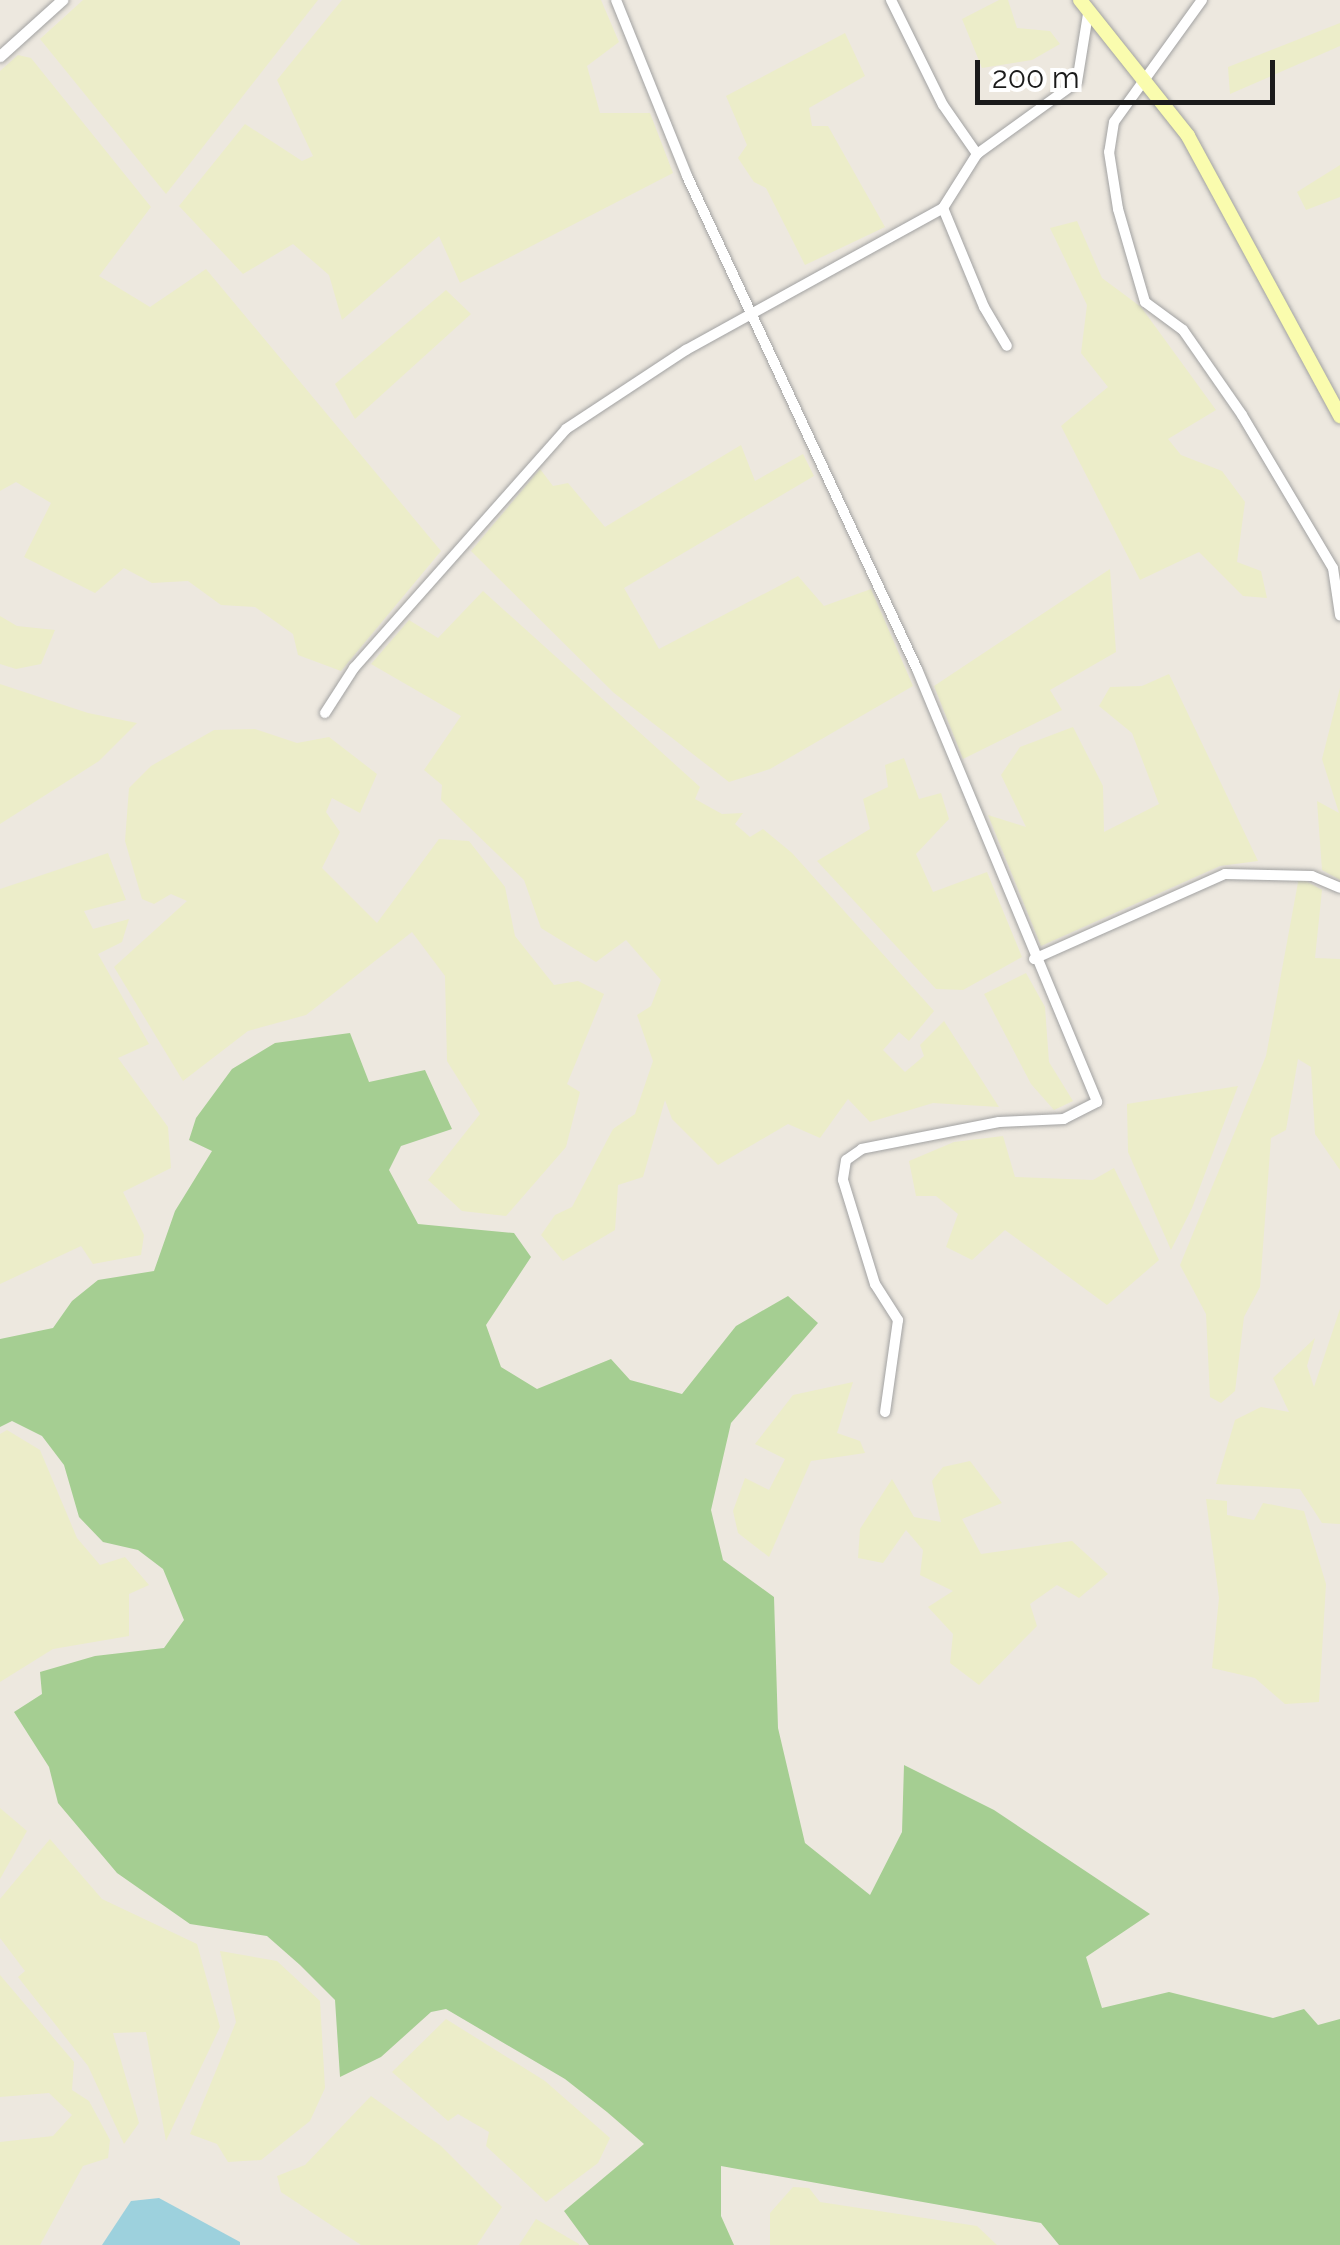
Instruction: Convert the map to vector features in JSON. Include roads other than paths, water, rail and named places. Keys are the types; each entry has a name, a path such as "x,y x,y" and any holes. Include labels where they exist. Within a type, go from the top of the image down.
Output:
{"main road":[{"path":"1084,7 1188,136 1340,416"}],"street":[{"path":"0,56 62,0"},
{"path":"616,0 752,313 917,668 1034,960 1096,1102 1051,1122 999,1122 862,1150 842,1170 875,1284 898,1320 885,1412"},
{"path":"890,0 942,104 977,154"},
{"path":"1202,0 1114,122 1109,152 1145,302 1184,330 1242,416 1333,568 1340,615"},
{"path":"325,713 354,668 566,430 752,313 943,208 977,154 1077,82 1084,7"},
{"path":"943,208 984,308 1007,346"},
{"path":"1034,960 1226,874 1312,876 1340,888"}],"water":[{"path":"159,2198 240,2245 102,2245 131,2201"}]}
